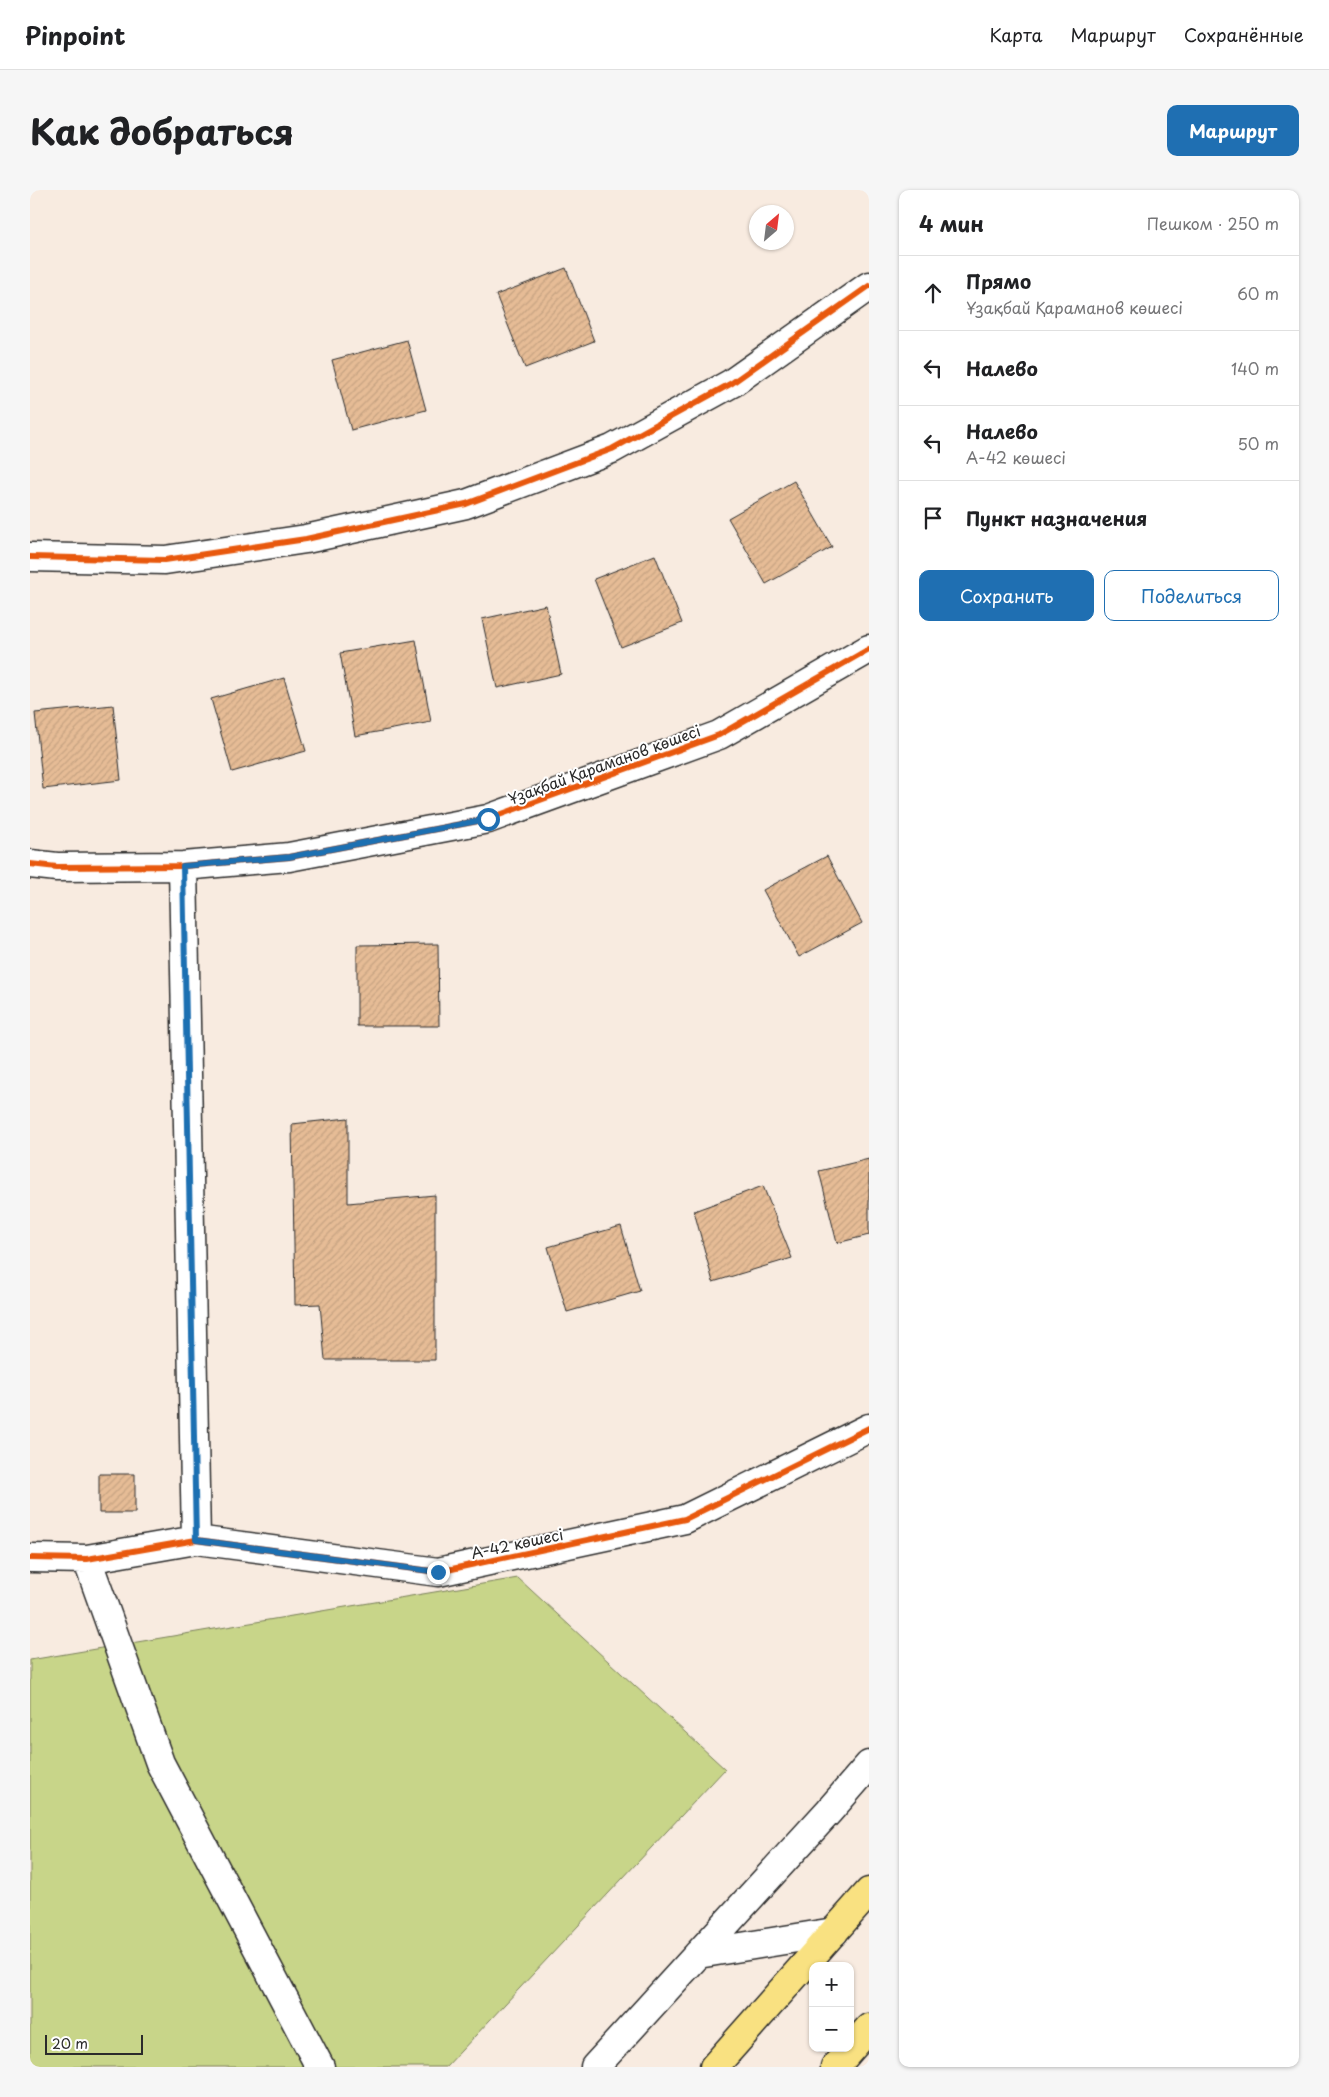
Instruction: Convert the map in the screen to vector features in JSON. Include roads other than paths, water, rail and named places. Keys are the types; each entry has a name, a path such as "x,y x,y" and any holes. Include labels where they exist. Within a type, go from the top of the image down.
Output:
{"main road":[{"path":"714,2067 869,1892"},
{"path":"835,2067 869,2028"}],"street":[{"path":"30,557 164,560 306,539 466,504 621,444 732,383 869,286"},
{"name":"Ұзақбай Қараманов көшесі","path":"30,864 57,867 183,866 289,857 488,819 719,735 869,649"},
{"path":"183,866 196,1540"},
{"name":"А-42 көшесі","path":"30,1558 87,1559 196,1540 438,1572 685,1519 869,1428"},
{"path":"87,1559 160,1763 320,2067"},
{"path":"596,2067 869,1764"},
{"path":"698,1954 834,1932"}]}
